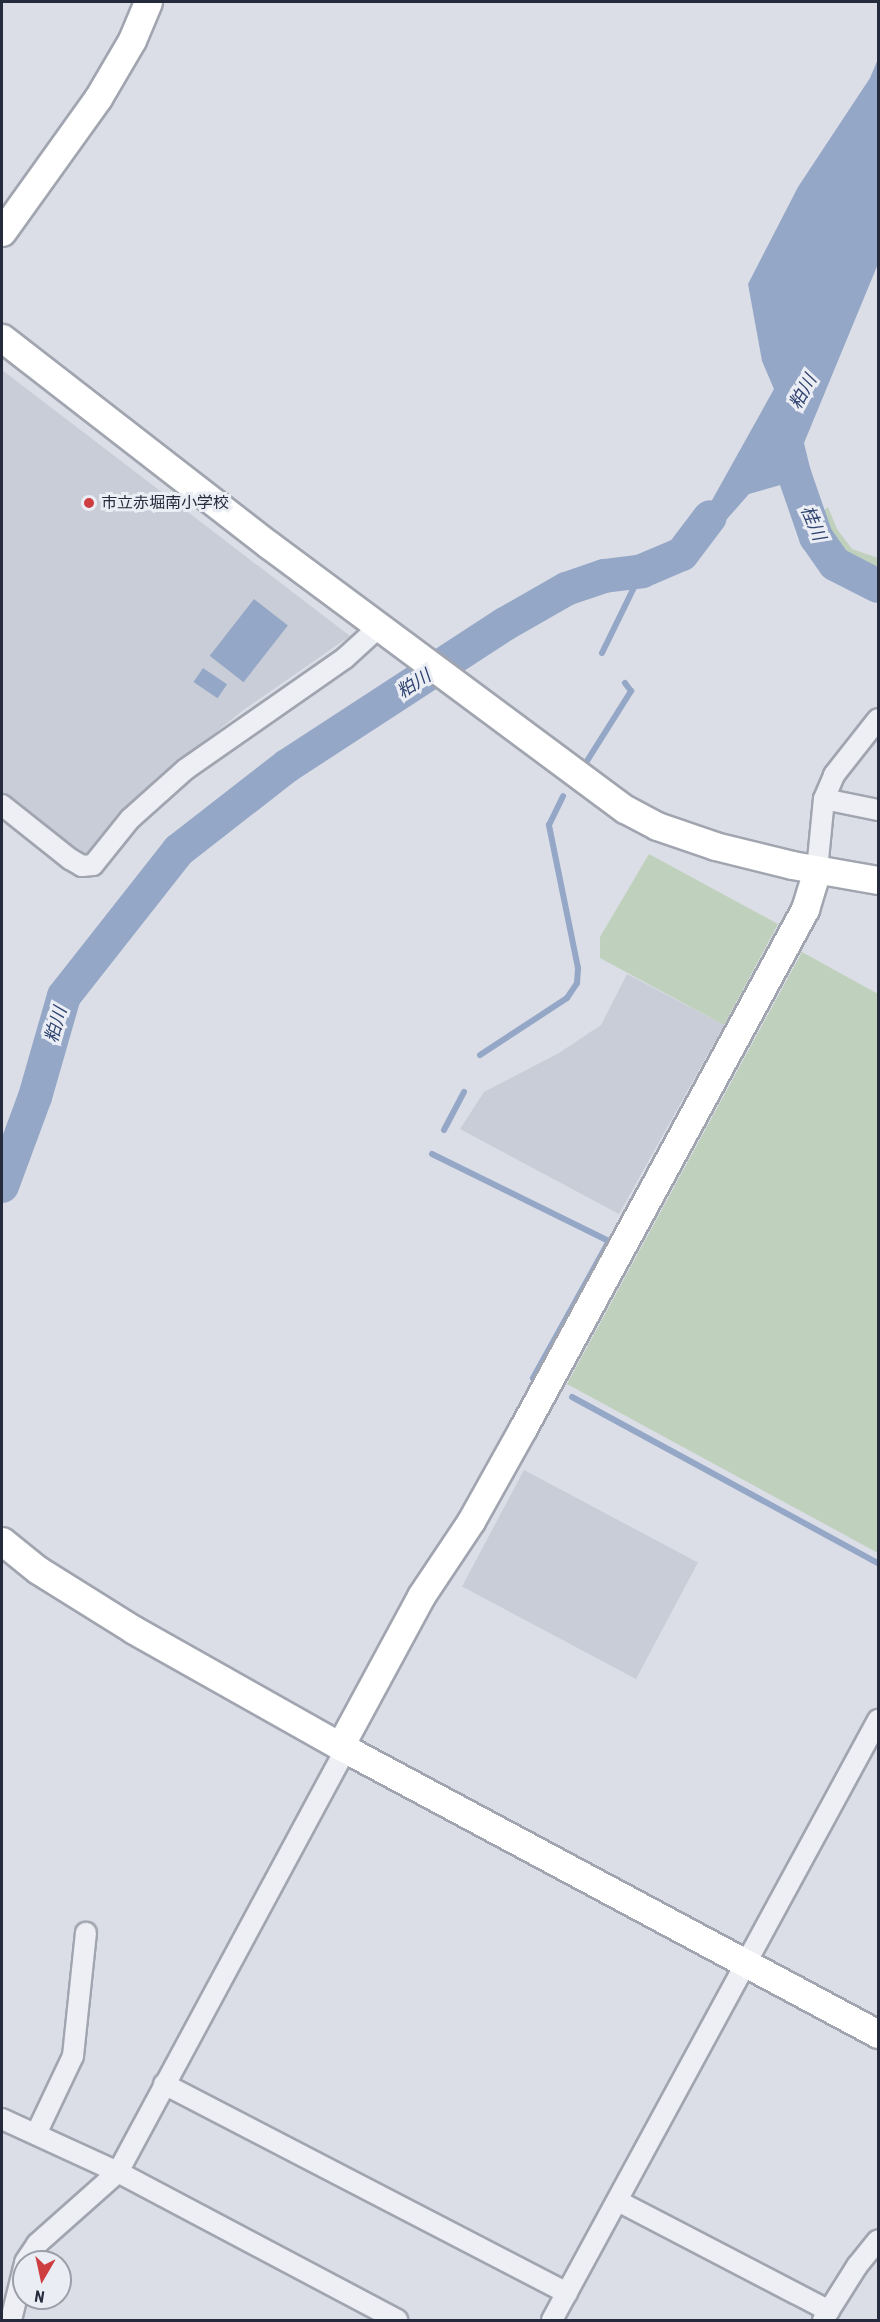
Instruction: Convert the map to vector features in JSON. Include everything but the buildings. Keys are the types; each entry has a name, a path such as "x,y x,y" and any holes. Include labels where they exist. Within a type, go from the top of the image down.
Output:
{"street":[{"path":"2,232 98,98 132,40 148,2"},
{"path":"2,338 592,788 657,826 715,846 817,870 879,880"},
{"path":"2,805 70,859 87,867 130,819 186,769 345,658 388,633"},
{"path":"33,2250 118,2172 421,1596 471,1521 523,1428 805,909 817,870 824,799 834,775 879,719"},
{"path":"824,799 879,810"},
{"path":"2,1541 38,1570 134,1630 343,1747 879,2034"},
{"path":"552,2320 745,1962 879,1720"},
{"path":"36,2134 73,2056 86,1933"},
{"path":"165,2084 567,2294"},
{"path":"2,2119 118,2172 397,2320"},
{"path":"618,2201 826,2316 856,2266 879,2240"}],"shaded area":[{"name":"市立赤堀南小学校","path":"2,370 350,636 242,711 178,763 129,807 89,853 76,854 2,796"},
{"path":"627,974 724,1025 619,1214 460,1129 484,1092 559,1053 601,1025"},
{"path":"524,1470 698,1562 636,1679 462,1587"}],"green space":[{"path":"828,507 837,529 852,549 878,558 878,577 837,557 824,538 819,514"},
{"path":"649,854 778,924 724,1025 600,958 600,937"},
{"path":"802,952 878,994 878,1553 567,1384"}],"water":[{"path":"878,59 878,264 804,443 812,476 749,494 712,536 682,554 774,389 762,361 748,284 798,187 870,78"},
{"path":"254,599 288,625 244,682 210,656"},
{"path":"203,668 227,684 218,698 193,682"}],"waterway":[{"name":"桂川","path":"781,436 816,537 835,564 878,586"},
{"name":"粕川","path":"2,1186 35,1097 64,996 179,850 287,766 505,624 566,589 604,576 642,571 682,554 710,517"},
{"path":"602,653 642,571"},
{"path":"587,761 631,691 625,683"},
{"path":"480,1055 567,998 577,983 578,968 549,825 563,796"},
{"path":"444,1130 464,1092"},
{"path":"432,1154 609,1241 533,1378"},
{"path":"572,1397 878,1563"}],"place":[{"name":"市立赤堀南小学校","path":"89,503"}]}
